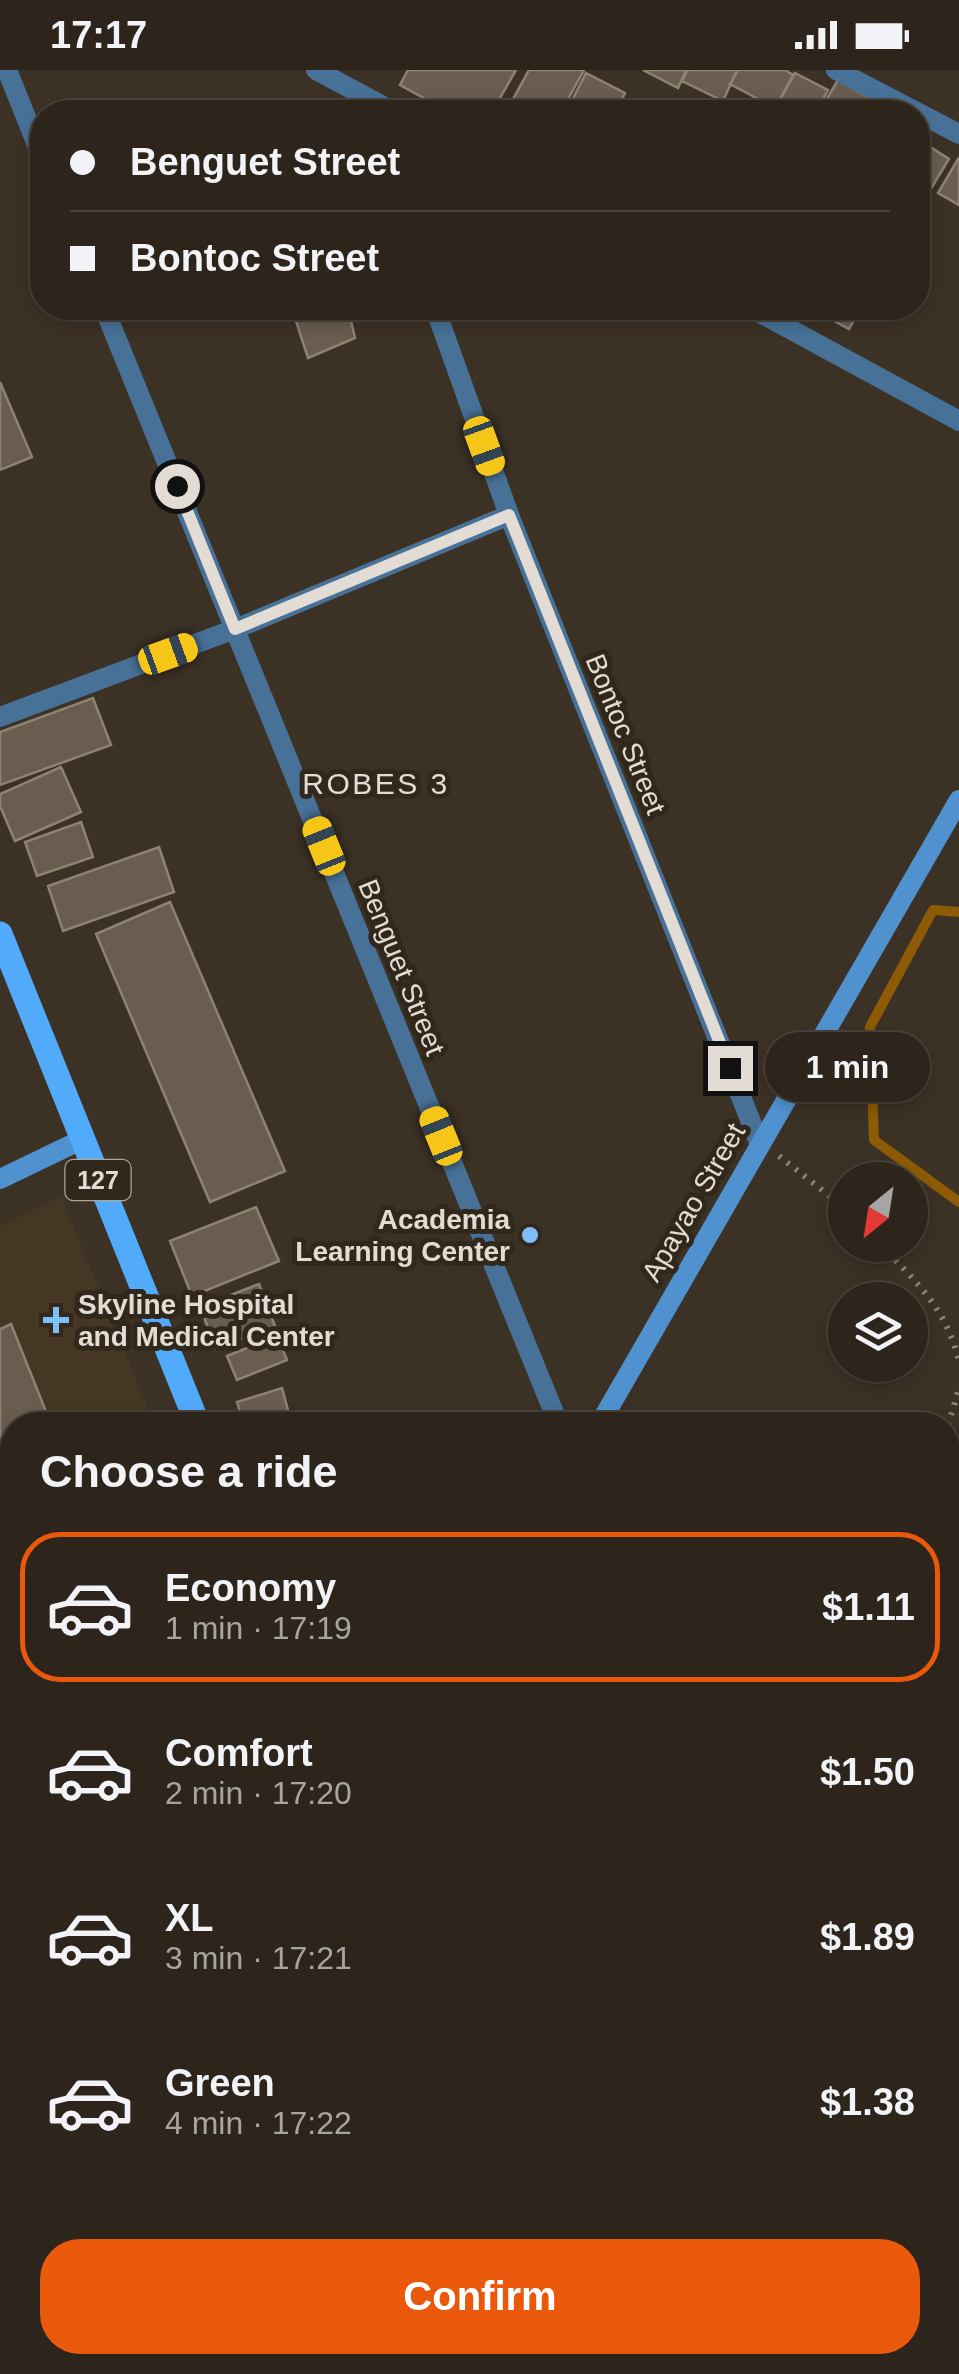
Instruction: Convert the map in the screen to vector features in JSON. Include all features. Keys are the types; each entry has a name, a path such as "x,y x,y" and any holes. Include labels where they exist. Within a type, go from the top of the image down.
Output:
{"main road":[{"name":"127","path":"0,934 193,1412"}],"street":[{"path":"7,70 30,127"},
{"path":"316,70 359,100"},
{"path":"836,70 894,100"},
{"path":"930,119 959,134"},
{"name":"Benguet Street","path":"109,320 554,1412"},
{"name":"Bontoc Street","path":"440,320 509,515 759,1142"},
{"path":"773,320 959,421"},
{"path":"0,717 235,629 509,515"},
{"name":"Apayao Street","path":"605,1412 959,800"},
{"path":"0,1178 82,1140"}],"path":[{"path":"759,1142 828,1192"},
{"path":"896,1262 937,1305 952,1332 959,1360"}],"shaded area":[{"name":"Skyline Hospital and Medical Center","path":"61,1196 150,1412 0,1412 0,1226"}],"building":[{"path":"408,70 516,70 499,100 427,100 400,85"},
{"path":"529,70 584,70 568,100 513,100"},
{"path":"643,70 686,70 678,88"},
{"path":"688,70 737,70 723,100 682,81"},
{"path":"738,70 785,70 793,75 779,100 760,100 730,84"},
{"path":"586,73 625,93 622,100 572,100"},
{"path":"795,73 828,90 823,100 780,100"},
{"path":"838,80 873,100 826,100"},
{"path":"930,147 949,159 930,190"},
{"path":"959,160 959,205 938,193"},
{"path":"296,320 351,320 355,338 308,358"},
{"path":"832,320 854,320 849,329"},
{"path":"0,382 32,457 0,470"},
{"path":"93,698 111,745 0,785 0,732"},
{"path":"61,767 81,812 15,841 0,806 0,794"},
{"path":"81,822 93,857 37,876 25,842"},
{"path":"159,847 174,892 63,931 48,886"},
{"path":"170,902 285,1171 210,1202 96,934"},
{"path":"256,1207 279,1261 192,1296 170,1241"},
{"path":"259,1284 275,1326 216,1349 200,1307"},
{"path":"11,1324 46,1412 0,1412 0,1329"},
{"path":"277,1336 287,1360 237,1380 227,1356"},
{"path":"282,1388 288,1412 240,1412 237,1402"}],"waterway":[{"path":"959,912 933,910 870,1027 874,1140 959,1202"}],"place":[{"name":"Academia Learning Center","path":"530,1235"},
{"name":"Skyline Hospital and Medical Center","path":"56,1320"}],"district":[{"name":"ROBES 3","path":"376,784"}],"route":[{"path":"177,486 235,629 509,515 730,1068"}]}
